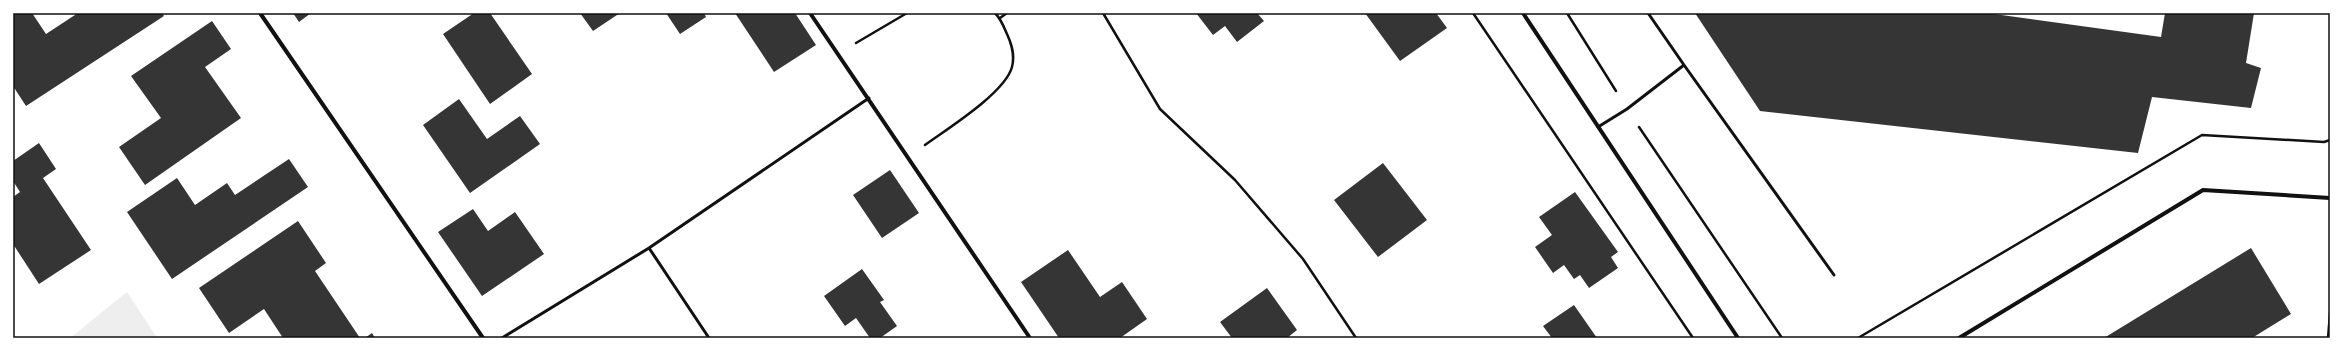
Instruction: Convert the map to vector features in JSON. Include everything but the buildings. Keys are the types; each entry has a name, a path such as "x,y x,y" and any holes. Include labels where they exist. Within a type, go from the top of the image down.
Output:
{"street":[{"path":"260,13 484,338"},
{"path":"810,13 837,54 869,97 1030,338"},
{"path":"1523,13 1738,338"},
{"path":"1959,338 2203,190 2330,198"}],"lane":[{"path":"1648,13 1834,275"},
{"path":"1598,127 1627,109 1684,65"},
{"path":"502,338 649,248 869,97"},
{"path":"649,248 709,338"}],"path":[{"path":"837,54 907,13"},
{"path":"908,157 986,101 1001,86 1012,68 1013,48 1000,18 995,13"},
{"path":"1000,18 1007,13"},
{"path":"1103,13 1160,109 1235,180 1303,259 1356,338"},
{"path":"1473,13 1693,338"},
{"path":"1567,13 1627,109 1782,338"},
{"path":"1858,338 2202,136 2324,142 2330,140"},
{"path":"2328,338 2330,313"}],"shaded area":[{"path":"127,292 157,338 70,338"}]}
